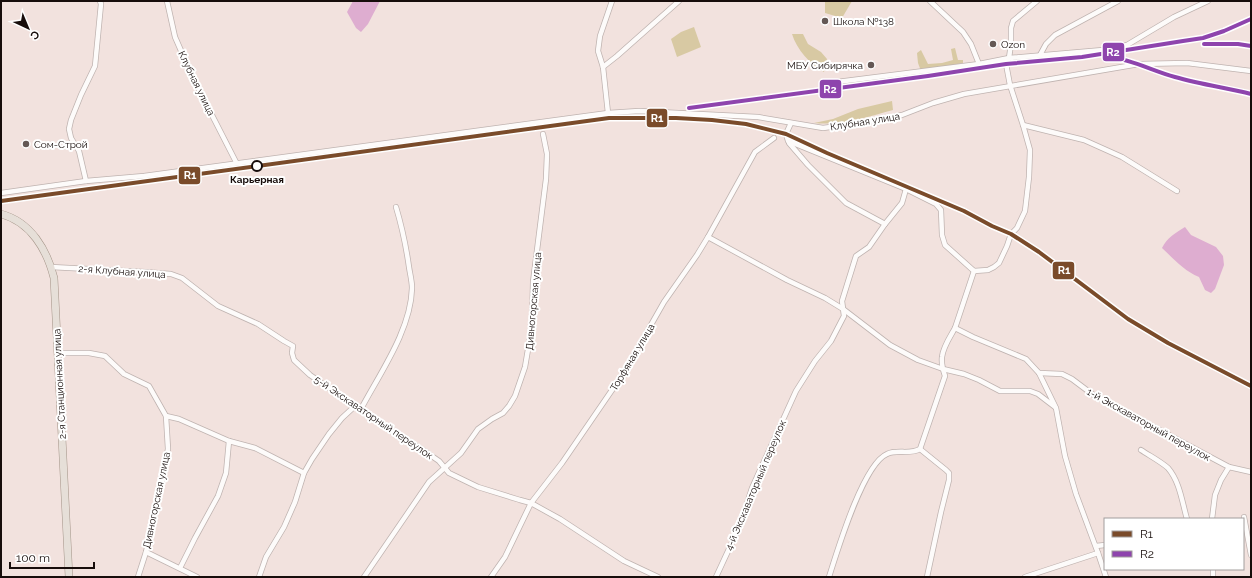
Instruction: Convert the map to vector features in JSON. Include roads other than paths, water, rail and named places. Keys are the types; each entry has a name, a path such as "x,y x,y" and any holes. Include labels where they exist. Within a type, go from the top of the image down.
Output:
{"main road":[{"name":"2-я Станционная улица","path":"1,214 16,220 34,234 44,250 51,267 55,288 69,577"}],"street":[{"path":"86,182 79,152 71,138 70,129 71,120 94,66 101,4 100,1"},
{"name":"Клубная улица","path":"167,1 175,37 193,78 236,162"},
{"path":"608,113 603,67 598,51 600,36 612,1"},
{"path":"603,67 679,1"},
{"path":"930,1 963,32 971,44 979,64"},
{"path":"788,141 906,189 936,204 941,210 942,235 945,245 974,271 994,268 999,263 1008,246 1011,234 1025,211 1030,177 1030,150 1010,85 1006,64 1009,58 1011,28 1013,21 1037,1"},
{"path":"1040,55 1046,44 1055,35 1118,1"},
{"path":"837,82 979,64 1009,58 1103,50 1127,45 1174,17 1208,1"},
{"name":"Клубная улица","path":"1,193 144,176 236,162 608,113 639,111 758,117 823,128 875,121 902,115 933,103 964,94 1139,64 1187,63 1251,71"},
{"path":"791,123 786,134 788,141 808,165 846,203 885,224"},
{"path":"1023,125 1084,140 1122,157 1177,191"},
{"name":"Дивногорская улица","path":"364,577 428,482 461,453 478,429 492,418 503,414 516,396 525,367 532,326 533,282 546,179 547,154 543,134"},
{"name":"Торфяная улица","path":"491,577 505,557 531,503 596,416 623,374 664,302 708,237 756,152 774,138"},
{"name":"4-й Экскаваторный переулок","path":"716,577 740,523 752,488 796,391 815,361 831,341 844,316 842,301 856,256 869,247 902,203 906,189"},
{"path":"361,409 407,321 411,304 412,286 406,242 396,207"},
{"path":"708,237 793,283 825,298 843,309 890,345 918,360 943,370 972,377 1000,391 1030,391 1038,394 1056,408"},
{"name":"2-я Клубная улица","path":"51,267 171,274 182,278 218,306 258,324 293,346"},
{"path":"828,577 863,483 872,467 886,454 894,452 915,452 920,449 945,376 942,356 949,338 955,328 974,271"},
{"path":"955,328 1026,359 1039,373 1056,408 1065,456 1076,494 1106,577"},
{"name":"5-й Экскаваторный переулок","path":"293,346 292,353 294,360 310,375 391,431 439,461 449,473 478,487 531,503 560,519 624,561 658,577"},
{"name":"Дивногорская улица","path":"57,353 89,353 105,356 124,374 149,386 166,416 168,449 164,475 146,552 138,577"},
{"name":"1-й Экскаваторный переулок","path":"1039,373 1062,374 1072,379 1092,394 1229,467 1251,472"},
{"path":"259,577 266,557 284,528 295,502 304,473 329,434 342,418 355,406"},
{"path":"166,416 179,419 229,441 255,448 304,473"},
{"path":"180,568 218,496 226,473 229,441"},
{"path":"920,449 949,473 949,480 927,577"},
{"path":"1141,450 1160,462 1174,477 1179,489 1187,518"},
{"path":"1212,518 1215,495 1221,480 1229,467"},
{"path":"1244,517 1251,555"},
{"path":"1096,546 1104,545"},
{"path":"146,552 197,577"},
{"path":"1025,577 1098,553"}],"place":[{"name":"Школа №138","path":"825,21"},
{"name":"Ozon","path":"993,44"},
{"name":"МБУ Сибирячка","path":"871,65"},
{"name":"Сом-Строй","path":"26,144"},
{"name":"Карьерная","path":"257,166"}]}
